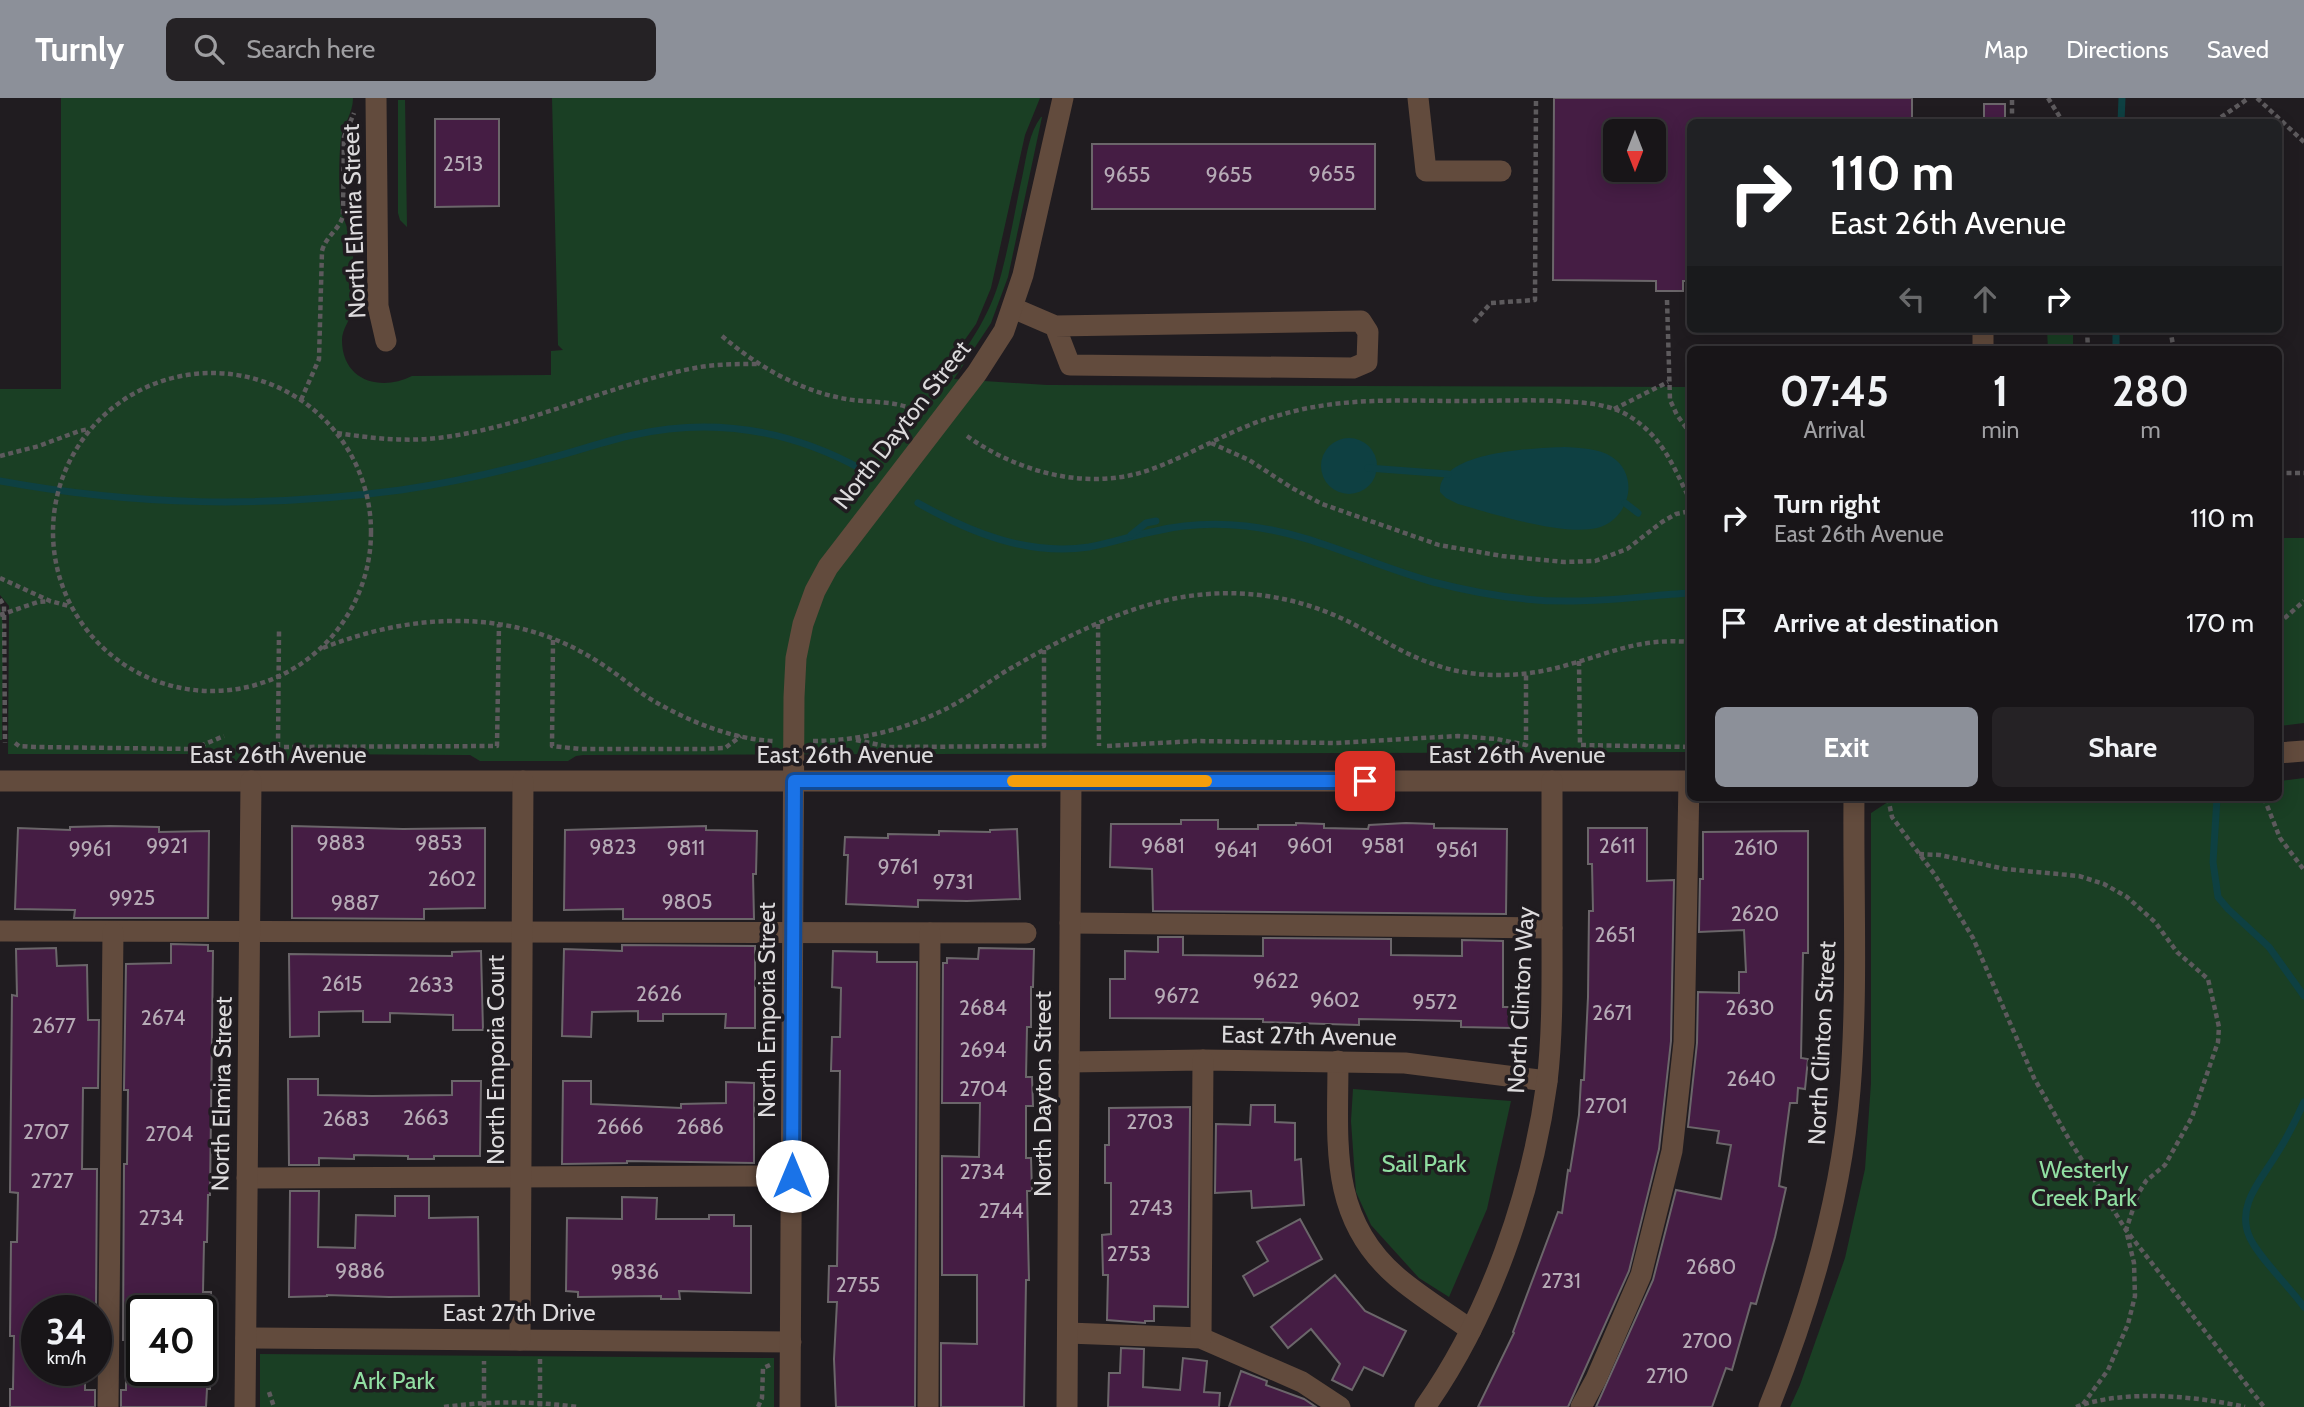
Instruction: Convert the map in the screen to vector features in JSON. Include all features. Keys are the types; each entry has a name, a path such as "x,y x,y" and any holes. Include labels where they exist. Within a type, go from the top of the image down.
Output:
{"street":[{"name":"North Elmira Street","path":"376,98 378,306 387,341"},
{"name":"North Dayton Street","path":"794,781 796,658 803,624 815,591 834,556 989,357 1013,308 1023,275 1063,98"},
{"path":"1418,98 1426,171 1501,171"},
{"path":"1013,308 1055,326 1361,321 1368,332 1367,362 1353,368 1070,365 1055,326"},
{"path":"2282,753 2304,751"},
{"name":"East 26th Avenue","path":"0,780 1687,781"},
{"name":"North Elmira Street","path":"245,1407 251,781"},
{"name":"North Emporia Court","path":"523,781 521,1178 530,1340"},
{"name":"North Emporia Street","path":"790,1407 794,781"},
{"name":"North Dayton Street","path":"1067,1407 1071,781"},
{"name":"North Clinton Way","path":"1425,1407 1471,1330 1501,1259 1523,1195 1539,1131 1547,1081 1550,1032 1552,781"},
{"path":"1581,1407 1641,1275 1672,1152 1684,1042 1690,801"},
{"name":"North Clinton Street","path":"1769,1407 1789,1359 1815,1277 1841,1164 1850,1090 1855,998 1854,801"},
{"path":"1070,923 1552,928"},
{"path":"0,931 1026,933"},
{"path":"108,1407 113,932"},
{"path":"928,1407 930,933"},
{"path":"1201,1338 1203,1060"},
{"name":"East 27th Avenue","path":"1069,1062 1203,1060 1405,1063 1547,1081"},
{"path":"1338,1061 1338,1163 1344,1195 1355,1223 1371,1249 1395,1276 1471,1330"},
{"path":"247,1178 792,1176"},
{"path":"1068,1333 1201,1338 1302,1382 1340,1407"},
{"name":"East 27th Drive","path":"246,1338 791,1342"}],"path":[{"path":"1474,322 1491,303 1535,300 1536,98"},
{"path":"2012,98 2012,119"},
{"path":"2048,98 2061,119"},
{"path":"2218,119 2249,98"},
{"path":"2257,98 2279,119"},
{"path":"301,400 319,359 322,251 326,239 339,226 343,216 344,137 356,109"},
{"path":"2282,121 2304,142"},
{"path":"1667,300 1670,400 1687,429"},
{"path":"722,336 759,363 800,385 829,395 874,403 902,404 914,410"},
{"path":"337,433 406,439 467,433 542,414 679,372 709,366 759,363"},
{"path":"187,374 238,375 272,384 301,400 337,433 356,460 365,481 368,507 370,541 365,573 346,616 323,648 279,677 224,691 187,690 166,685 135,671 100,647 70,606 55,559 53,535 60,478 71,456 90,429 108,410 137,391 187,374"},
{"path":"1613,409 1668,382"},
{"path":"967,436 991,453 1022,466 1089,480 1123,477 1151,469 1271,418 1315,406 1367,401 1573,401 1613,409 1650,430 1665,450 1687,494"},
{"path":"0,456 15,454 79,430 90,429"},
{"path":"1210,442 1249,460 1322,504 1439,545 1502,555 1564,562 1595,561 1627,549 1662,522 1687,512"},
{"path":"2282,473 2304,473"},
{"path":"0,578 50,601 70,606"},
{"path":"819,741 854,739 905,725 954,705 1044,649 1098,624 1183,597 1225,593 1276,596 1304,603 1335,615 1427,663 1479,674 1526,673 1639,643 1687,642"},
{"path":"0,599 5,743"},
{"path":"2,614 38,602 50,601"},
{"path":"2282,620 2304,601"},
{"path":"323,648 366,633 433,620 499,624 553,640 597,661 679,715 741,736 778,741"},
{"path":"279,631 281,747 497,746 499,624"},
{"path":"1098,624 1099,746"},
{"path":"553,640 552,746 580,749 725,748 741,736"},
{"path":"854,739 889,747 1044,746 1044,649"},
{"path":"1579,661 1580,745 1687,747"},
{"path":"1107,746 1195,741 1336,743 1458,736 1497,739 1526,745 1526,673"},
{"path":"15,743 19,746 45,747 193,749 224,736"},
{"path":"1889,801 1892,817 1962,916 1986,963 2034,1078 2070,1142 2126,1230 2264,1407"},
{"path":"2265,801 2280,838 2304,870"},
{"path":"1919,854 1940,855 2005,869 2079,876 2104,884 2127,897 2155,922 2177,952 2208,979 2219,1027 2218,1042 2192,1116 2165,1165 2142,1187 2126,1230 2134,1263 2135,1296 2129,1324 2108,1370 2080,1406"},
{"path":"484,1405 485,1339"},
{"path":"530,1340 540,1405"},
{"path":"2080,1406 2143,1396 2183,1397 2245,1407"},
{"path":"444,1407 578,1407"}],"green space":[{"path":"61,98 353,98 342,134 340,154 341,208 352,245 354,283 352,310 342,340 344,354 356,374 365,379 388,383 412,376 551,375 551,351 563,350 558,345 552,98 1040,98 1025,135 991,288 976,324 937,379 943,379 963,353 987,313 1006,255 1029,144 1042,117 1008,277 991,323 954,379 1047,385 1687,387 1687,752 583,755 568,761 480,761 470,755 306,754 294,761 209,761 194,754 8,754 9,606 0,595 0,389 61,389"},
{"path":"398,100 405,100 407,227 400,220 398,213"},
{"path":"2047,333 2073,333 2073,346 2048,346"},
{"path":"2282,538 2304,538 2304,723 2282,726"},
{"path":"0,604 3,626 2,740 0,740"},
{"name":"Westerly Creek Park","path":"2304,778 2304,1407 1790,1407 1845,1258 1865,1169 1871,1083 1871,813 1889,801 2282,801 2282,781"},
{"name":"Sail Park","path":"1353,1089 1511,1101 1487,1209 1449,1297 1419,1278 1371,1225 1356,1192 1351,1121"},
{"name":"Ark Park","path":"260,1354 774,1358 774,1407 260,1407"}],"water":[{"path":"1349,438 1360,440 1369,446 1375,455 1375,477 1369,486 1360,492 1349,494 1338,492 1329,486 1323,477 1321,466 1323,455 1329,446 1338,440"},
{"path":"1564,447 1601,452 1621,465 1626,475 1627,497 1617,516 1608,523 1583,530 1547,527 1458,504 1440,492 1444,478 1455,468 1471,460 1512,451"}],"building":[{"path":"1554,98 1912,98 1912,119 1687,119 1687,281 1683,281 1683,291 1656,291 1656,281 1553,280"},
{"path":"1984,104 2005,104 2005,119 1984,119"},
{"path":"435,119 499,119 499,206 435,207"},
{"path":"1092,144 1375,144 1375,209 1092,209"},
{"path":"1181,820 1218,820 1218,829 1258,829 1258,825 1296,823 1324,824 1324,828 1368,829 1369,825 1406,823 1434,824 1434,828 1507,829 1506,914 1153,911 1152,869 1110,867 1111,824 1181,824"},
{"path":"292,826 485,828 485,908 424,909 424,919 292,918"},
{"path":"706,826 706,830 757,831 756,874 753,874 754,919 623,919 623,909 564,910 565,830"},
{"path":"70,827 159,827 159,832 209,831 208,918 74,918 75,910 15,909 18,828 70,830"},
{"path":"1588,828 1647,828 1647,881 1674,880 1671,1041 1659,1149 1629,1271 1568,1407 1478,1407 1514,1333 1558,1212 1562,1213 1568,1170 1570,1171 1579,1115 1581,1080 1584,1080 1589,911 1593,911 1592,864 1588,864"},
{"path":"1017,829 1020,899 918,900 918,907 846,904 848,855 844,855 845,837 888,838 888,834 939,835 939,831 990,832"},
{"path":"1808,831 1808,953 1803,953 1801,1058 1808,1059 1805,1089 1798,1088 1797,1103 1790,1103 1779,1186 1786,1188 1756,1304 1751,1303 1732,1370 1726,1368 1712,1407 1596,1407 1653,1280 1676,1190 1721,1199 1731,1145 1717,1143 1719,1131 1688,1127 1697,1043 1698,992 1739,993 1739,972 1746,972 1744,930 1699,932 1703,832"},
{"path":"1158,937 1183,937 1183,955 1263,956 1263,938 1391,939 1391,955 1462,956 1462,940 1503,941 1503,1007 1511,1007 1511,1028 1461,1027 1461,1021 1359,1019 1359,1025 1263,1022 1263,1019 1110,1018 1110,979 1125,979 1125,951 1158,952"},
{"path":"171,944 208,945 208,951 213,951 210,1195 207,1242 204,1242 203,1292 211,1292 211,1295 126,1295 126,1340 123,1340 124,1164 127,1164 128,1090 124,1090 126,964 171,963"},
{"path":"622,945 755,946 755,1028 725,1028 726,1014 663,1014 663,1021 638,1021 638,1011 592,1012 591,1037 562,1036 564,949 622,951"},
{"path":"56,948 57,966 87,965 88,1020 99,1020 98,1088 83,1088 82,1169 97,1169 96,1295 21,1295 21,1386 85,1386 85,1390 95,1390 95,1407 10,1407 14,1336 10,1336 11,1242 17,1242 18,1193 10,1192 12,995 17,996 16,949"},
{"path":"979,948 1034,949 1031,1027 1027,1027 1026,1077 1032,1077 1033,1106 1026,1106 1026,1158 1031,1158 1032,1191 1027,1191 1029,1280 1026,1280 1024,1407 941,1407 941,1343 977,1344 977,1275 942,1275 942,1156 979,1157 980,1103 942,1103 943,963 947,963 947,958 978,959"},
{"path":"481,951 483,1030 453,1030 453,1015 390,1013 390,1022 363,1022 363,1011 319,1012 319,1036 290,1037 289,954 452,956 452,952"},
{"path":"833,951 877,952 877,962 917,962 915,1407 836,1407 834,1359 837,1302 828,1302 829,1266 837,1266 840,1071 831,1071 832,1037 840,1037 841,988 832,987"},
{"path":"288,1079 318,1079 318,1095 372,1096 452,1095 452,1081 481,1081 480,1156 408,1159 408,1156 354,1155 354,1159 319,1158 319,1165 289,1165"},
{"path":"563,1081 591,1081 591,1104 681,1108 681,1104 726,1103 726,1082 754,1083 754,1163 627,1161 562,1164"},
{"path":"1251,1105 1275,1105 1275,1122 1295,1123 1295,1160 1301,1159 1304,1205 1252,1208 1251,1191 1215,1193 1216,1124 1250,1125"},
{"path":"1190,1107 1188,1307 1154,1306 1154,1321 1145,1323 1107,1320 1108,1275 1103,1275 1102,1235 1111,1234 1111,1183 1105,1183 1109,1108"},
{"path":"290,1191 319,1191 318,1247 355,1248 356,1215 395,1216 395,1196 429,1196 429,1218 478,1217 479,1296 289,1297"},
{"path":"622,1197 657,1198 656,1219 709,1219 709,1215 734,1215 734,1226 751,1226 751,1293 679,1291 680,1299 661,1299 661,1296 578,1297 578,1292 566,1291 567,1218 622,1219"},
{"path":"1300,1219 1322,1259 1254,1296 1243,1276 1268,1261 1257,1242"},
{"path":"1335,1275 1365,1311 1406,1331 1383,1376 1364,1367 1352,1390 1332,1380 1340,1364 1311,1329 1288,1348 1271,1327"},
{"path":"1121,1348 1144,1349 1143,1387 1180,1390 1183,1358 1207,1361 1204,1392 1220,1393 1219,1407 1108,1407 1109,1373 1120,1373"},
{"path":"1241,1371 1267,1381 1266,1385 1304,1399 1316,1407 1229,1407"},
{"path":"126,1386 210,1386 210,1389 207,1389 206,1407 121,1407 121,1390 126,1390"}],"waterway":[{"path":"2121,119 2122,98"},
{"path":"2116,333 2116,346"},
{"path":"0,481 151,500 300,500 401,490 456,481 611,440 693,427 751,431 780,437 836,456 863,470"},
{"path":"1368,468 1448,474"},
{"path":"918,503 959,524 1001,540 1044,548 1089,547 1178,527 1235,525 1294,535 1433,582 1503,596 1589,601 1687,593"},
{"path":"1625,503 1638,513"},
{"path":"1131,535 1146,523 1156,521"},
{"path":"2217,801 2213,862 2218,897 2269,947 2304,996"},
{"path":"2304,1102 2284,1142 2257,1184 2246,1215 2246,1227 2255,1246 2304,1307"}],"slow traffic":[{"path":"1013,781 1206,781"}],"route":[{"path":"792,1176 794,781 1365,781"}]}
